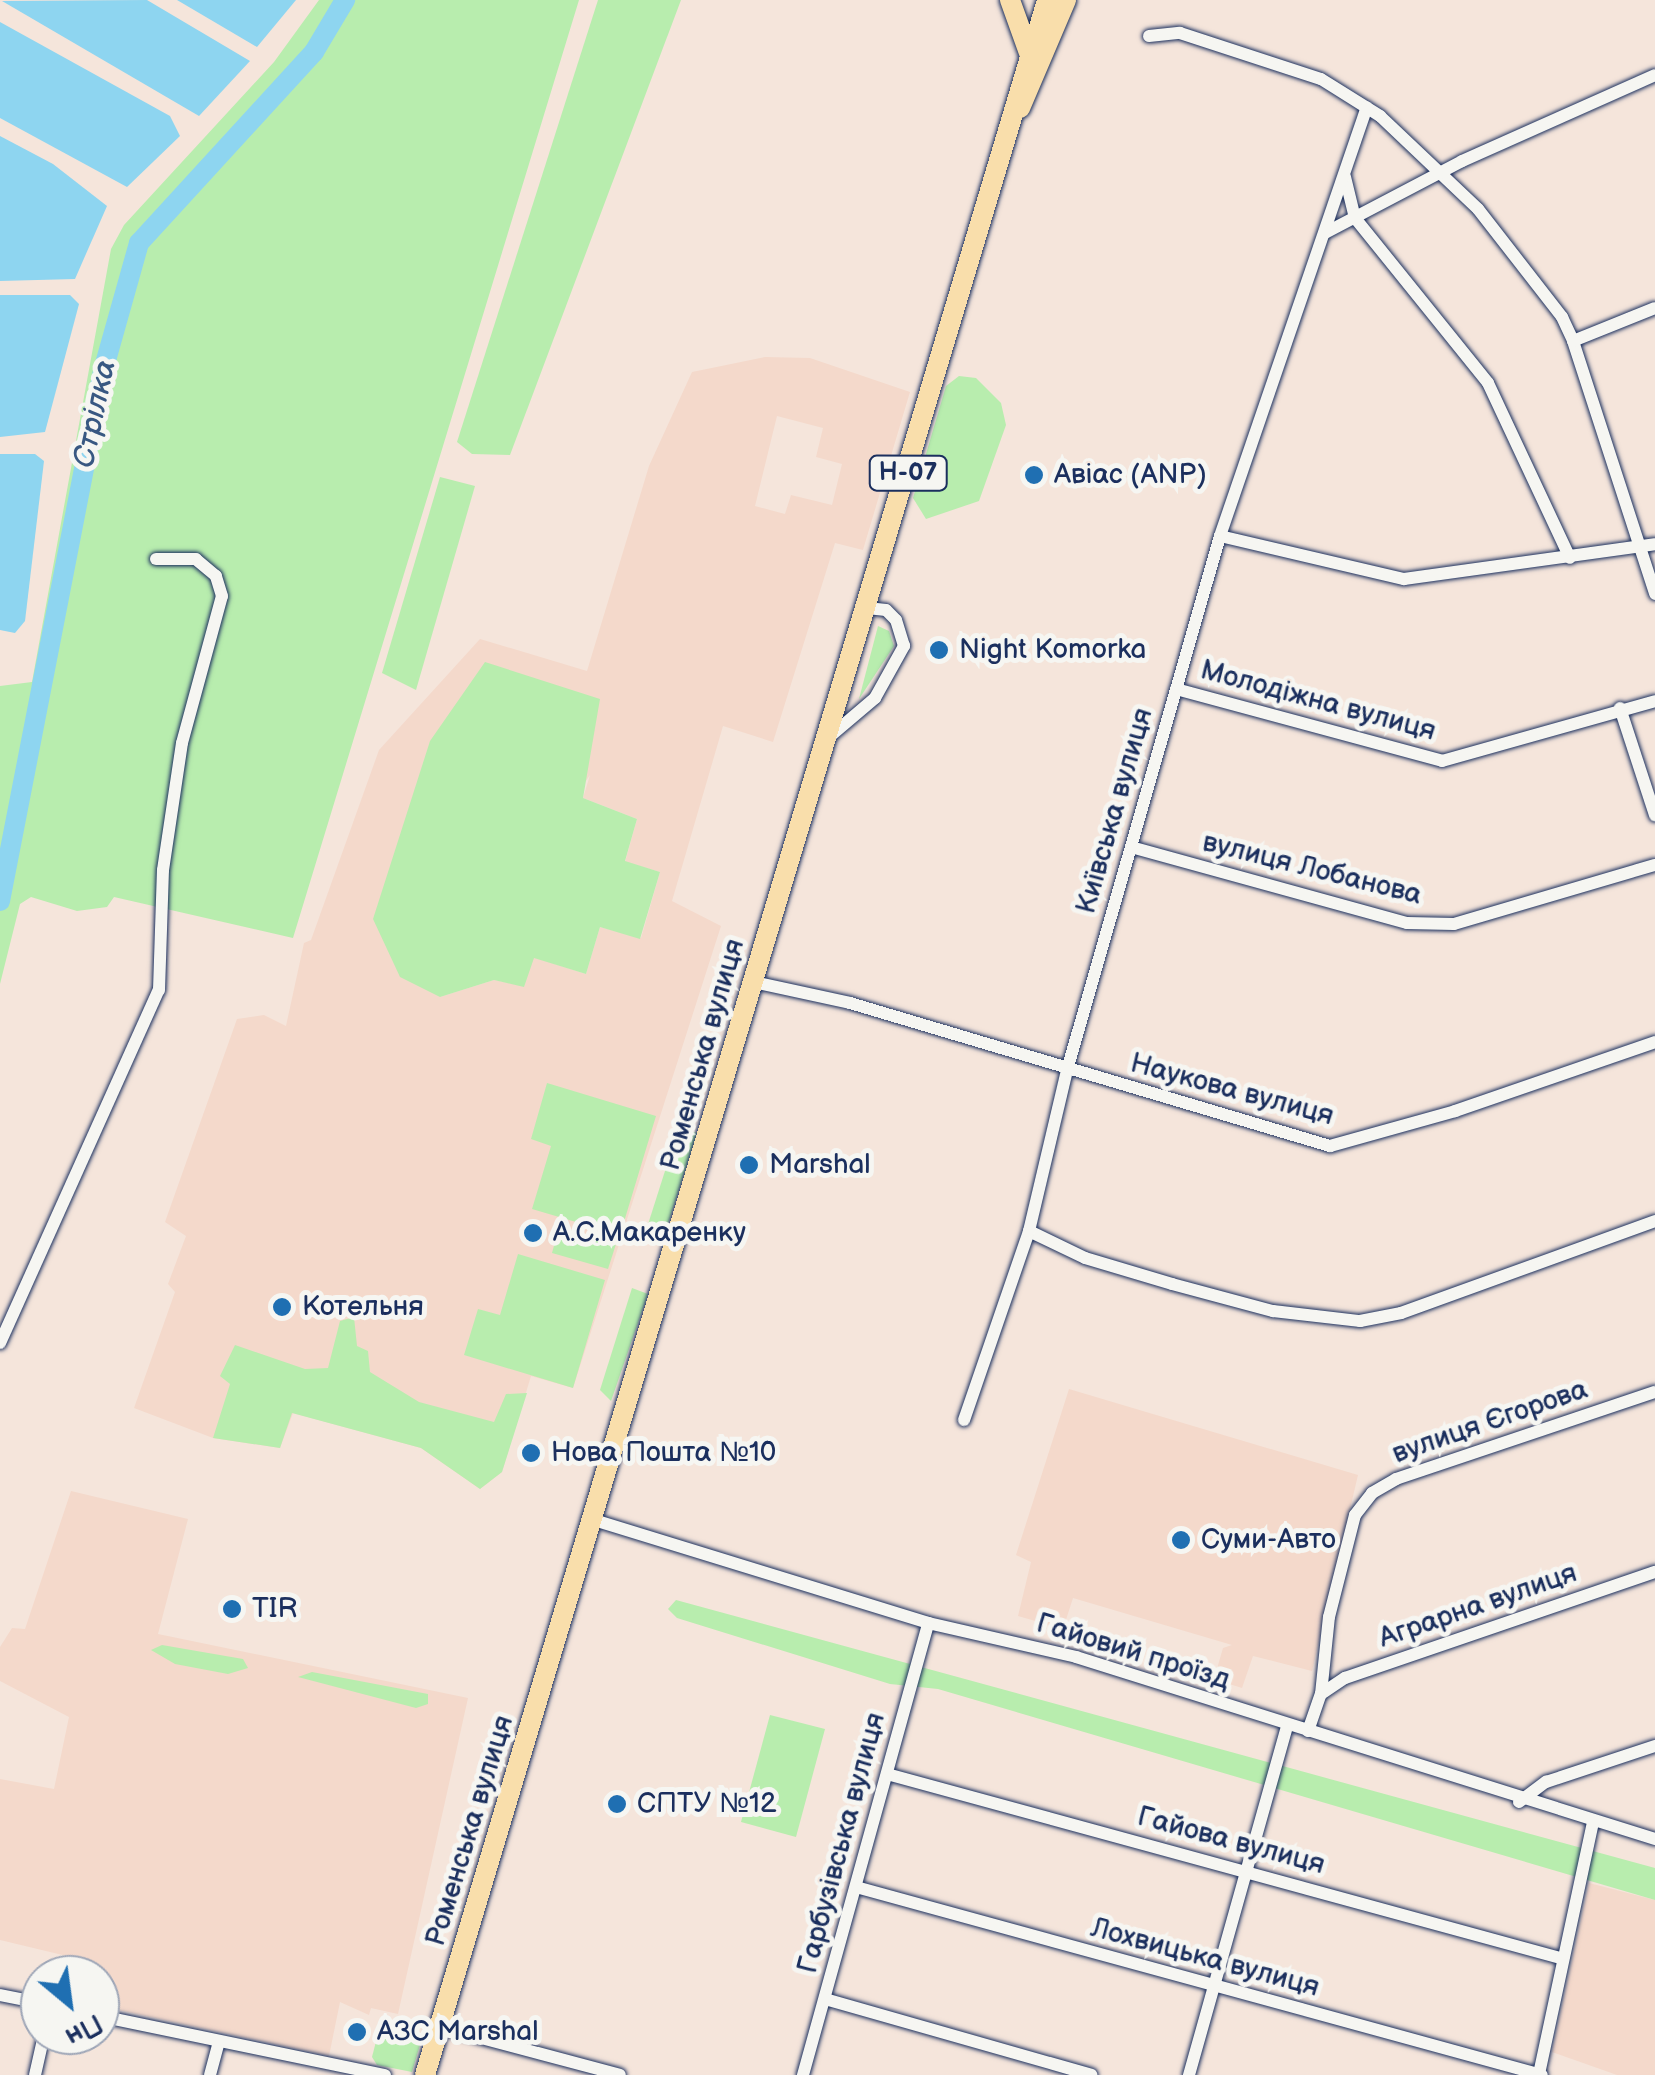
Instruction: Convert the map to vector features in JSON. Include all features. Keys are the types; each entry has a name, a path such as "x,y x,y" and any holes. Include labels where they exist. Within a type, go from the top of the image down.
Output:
{"main road":[{"path":"1010,0 1029,53"},
{"name":"Н-07","path":"1014,118 1029,53 1047,0"},
{"name":"Н-07","path":"1014,118 1066,0"},
{"name":"Роменська вулиця","path":"425,2075 1014,118"}],"street":[{"path":"1150,36 1180,33 1321,79 1367,107 1478,209 1562,316 1655,594"},
{"path":"1325,233 1441,174 1655,75"},
{"name":"Київська вулиця","path":"964,1420 1029,1231 1067,1070 1220,536 1367,107"},
{"path":"1345,177 1355,218 1488,383 1570,558"},
{"path":"1573,340 1655,308"},
{"path":"1220,536 1404,579 1641,550 1655,544"},
{"path":"0,1344 159,990 164,870 182,743 222,596 216,576 196,559 156,559"},
{"path":"828,738 874,698 904,646 896,620 886,610 867,608"},
{"name":"Молодіжна вулиця","path":"1176,689 1442,760 1655,701"},
{"path":"1620,708 1655,815"},
{"name":"вулиця Лобанова","path":"1131,847 1407,923 1454,924 1655,865"},
{"name":"Наукова вулиця","path":"752,982 850,1003 1311,1142 1348,1145 1655,1042"},
{"path":"1029,1231 1084,1258 1273,1311 1360,1321 1402,1313 1655,1221"},
{"name":"вулиця Єгорова","path":"1308,1731 1321,1694 1330,1617 1355,1515 1372,1493 1396,1478 1655,1392"},
{"name":"Гайовий проїзд","path":"594,1520 928,1623 1076,1657 1520,1802 1655,1839"},
{"name":"Аграрна вулиця","path":"1321,1694 1345,1678 1655,1572"},
{"name":"Гарбузівська вулиця","path":"803,2075 928,1623"},
{"path":"1189,2075 1287,1726"},
{"path":"1520,1802 1546,1782 1655,1746"},
{"name":"Гайова вулиця","path":"888,1774 1560,1958"},
{"path":"1541,2075 1560,1958 1593,1823"},
{"name":"Лохвицька вулиця","path":"856,1886 1541,2075"},
{"path":"825,2000 1090,2075"},
{"path":"120,2020 385,2075"},
{"path":"440,2026 620,2075"},
{"path":"210,2075 219,2041"}],"shaded area":[{"path":"765,357 810,358 910,392 863,550 835,543 773,742 723,726 672,901 721,926 573,1388 531,1376 502,1472 480,1489 421,1448 293,1413 280,1448 213,1438 134,1408 175,1292 168,1284 186,1236 165,1222 237,1019 264,1015 286,1026 304,943 311,940 379,750 480,639 587,671 649,466 692,372","holes":["777,416 823,428 816,457 842,464 832,505 791,495 785,514 755,506","590,775 583,798 637,819 625,862 660,872 641,938 600,927 586,974 533,957 524,986 494,980 440,997"]},
{"name":"Суми-Авто","path":"1069,1389 1358,1475 1312,1671 1253,1656 1242,1688 1214,1679 1223,1648 1232,1645 1073,1598 1063,1629 1018,1616 1031,1562 1016,1555"},
{"path":"71,1491 188,1519 158,1634 468,1698 398,2014 371,2008 369,2015 340,2002 329,2056 120,2010 120,1955 62,1955 0,1940 0,1779 54,1789 69,1717 0,1681 0,1647 12,1628 25,1629"},
{"path":"1589,1883 1655,1900 1655,2075 1617,2075 1552,2052"}],"green space":[{"path":"319,0 579,0 293,938 114,897 107,907 77,911 31,897 20,904 0,984 0,686 32,682 111,249 124,225 274,62"},
{"path":"598,0 681,0 510,455 472,454 457,442"},
{"path":"959,376 976,378 1001,403 1006,425 979,501 926,519 913,498 946,386"},
{"path":"440,477 475,486 416,690 382,673"},
{"path":"878,626 889,631 894,646 859,699"},
{"path":"485,662 600,699 583,798 637,819 625,861 660,872 640,939 600,927 586,974 534,958 524,987 494,980 440,997 400,977 373,919 430,741"},
{"path":"547,1083 656,1116 620,1235 532,1209 551,1146 531,1139"},
{"path":"679,1127 697,1133 661,1246 643,1240"},
{"path":"559,1227 616,1244 608,1269 552,1253"},
{"path":"518,1254 605,1280 573,1388 464,1355 478,1309 500,1315"},
{"path":"632,1288 648,1294 611,1401 600,1390"},
{"path":"354,1317 357,1346 368,1351 370,1372 419,1402 494,1422 506,1394 527,1393 502,1472 480,1489 421,1448 292,1413 280,1448 213,1438 230,1384 220,1376 235,1345 305,1369 328,1368 340,1321"},
{"path":"676,1600 1655,1868 1655,1900 938,1689 890,1684 677,1618 668,1609"},
{"path":"162,1645 243,1659 248,1668 228,1674 175,1664 151,1650"},
{"path":"312,1672 428,1694 428,1704 416,1708 298,1677"},
{"path":"770,1715 825,1729 796,1837 741,1822"},
{"path":"379,2030 422,2038 412,2072 377,2065 372,2057"}],"water":[{"path":"147,0 250,61 199,116 2,1"},
{"path":"177,0 296,0 257,47"},
{"path":"0,22 170,116 180,136 127,187 0,118"},
{"path":"0,136 53,164 107,206 75,279 0,281"},
{"path":"0,295 70,295 79,304 45,432 0,437"},
{"path":"0,454 35,454 44,461 25,621 15,633 0,630"}],"waterway":[{"name":"Стрілка","path":"0,901 103,371 139,243 314,52 345,0"}],"place":[{"name":"Авіас (ANP)","path":"1034,475"},
{"name":"Night Komorka","path":"939,650"},
{"name":"Marshal","path":"749,1165"},
{"name":"А.С.Макаренку","path":"533,1233"},
{"name":"Котельня","path":"282,1307"},
{"name":"Нова Пошта №10","path":"531,1453"},
{"name":"Суми-Авто","path":"1181,1540"},
{"name":"TIR","path":"232,1609"},
{"name":"СПТУ №12","path":"617,1804"},
{"name":"АЗС Marshal","path":"357,2032"}]}
